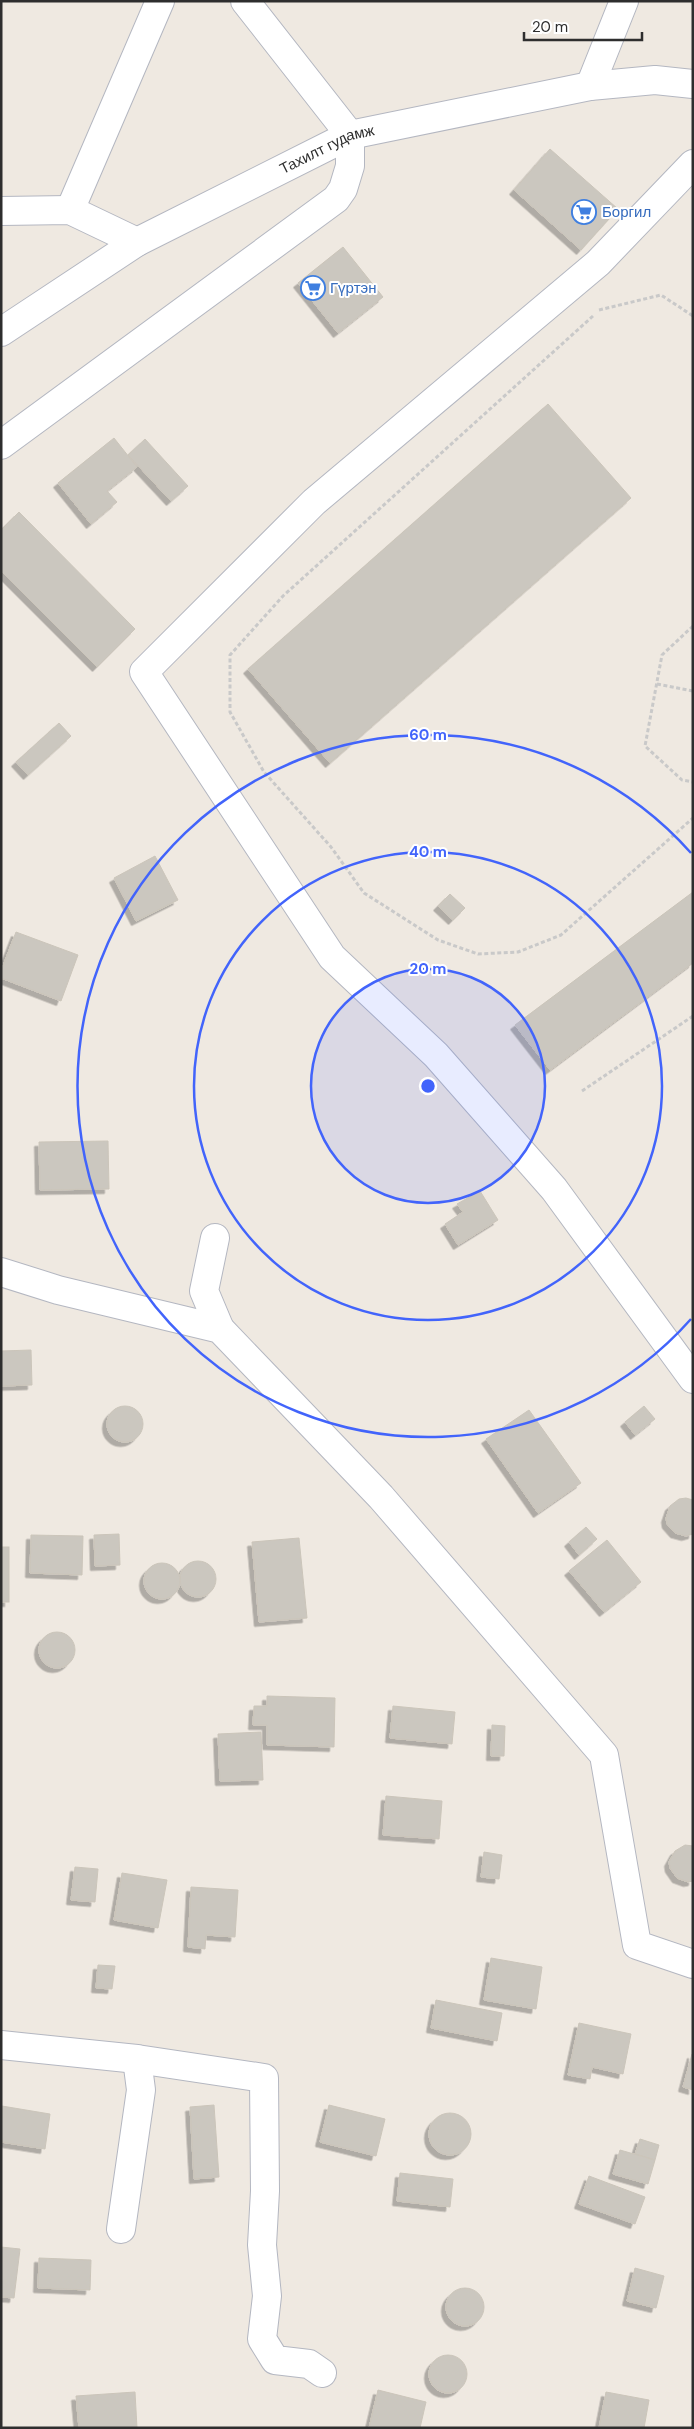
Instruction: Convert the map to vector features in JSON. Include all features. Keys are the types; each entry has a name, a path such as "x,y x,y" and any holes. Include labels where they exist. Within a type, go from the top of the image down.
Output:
{"street":[{"path":"70,210 160,1"},
{"path":"1,446 336,199 343,189 350,166 350,135 245,1"},
{"path":"590,86 624,1"},
{"name":"Тахилт гудамж","path":"1,332 138,242 350,135 590,86 656,80 693,84"},
{"path":"693,164 598,263 314,502 144,672 332,957 436,1054 554,1189 693,1379"},
{"path":"1,211 70,210 138,242"},
{"path":"215,1238 204,1291 220,1329 381,1497 604,1755 638,1945 693,1964"},
{"path":"1,1272 58,1290 220,1329"},
{"path":"1,2045 138,2059 264,2078 265,2191 262,2246 267,2296 262,2339 275,2360 310,2364 322,2373"},
{"path":"121,2229 141,2090 138,2059"}],"path":[{"path":"693,316 661,295 602,308 283,596 230,655 230,712 264,772 331,847 364,893 438,940 478,954 518,952 561,935 693,818"},
{"path":"693,626 662,655 645,746 682,780 693,782"},
{"path":"657,684 693,691"},
{"path":"582,1091 693,1016"}],"building":[{"path":"550,149 618,209 581,250 514,190"},
{"path":"343,247 383,297 338,333 298,283"},
{"path":"548,404 631,498 330,763 248,669"},
{"path":"114,438 137,467 107,491 117,502 91,524 58,483"},
{"path":"145,439 188,486 171,501 128,455"},
{"path":"19,512 135,629 97,667 1,571 1,530"},
{"path":"59,723 71,736 28,775 16,762"},
{"path":"155,856 178,900 136,921 114,878"},
{"path":"693,892 693,963 550,1070 515,1025"},
{"path":"450,894 465,908 453,920 438,906"},
{"path":"16,932 78,955 61,1001 1,978 1,971"},
{"path":"108,1141 109,1189 40,1190 39,1142"},
{"path":"480,1191 498,1220 458,1245 445,1224 463,1212 457,1204"},
{"path":"31,1350 32,1385 1,1386 1,1351"},
{"path":"125,1406 137,1412 143,1424 137,1436 125,1442 113,1436 107,1424 113,1412"},
{"path":"644,1406 655,1419 635,1435 625,1422"},
{"path":"529,1410 581,1483 538,1513 486,1439"},
{"path":"679,1499 693,1500 693,1534 686,1536 675,1533 667,1524 666,1518 670,1506"},
{"path":"586,1527 597,1539 579,1555 569,1542"},
{"path":"119,1534 120,1565 95,1566 94,1535"},
{"path":"31,1535 83,1536 82,1575 30,1573"},
{"path":"299,1538 307,1618 259,1622 252,1542"},
{"path":"607,1540 641,1582 604,1612 569,1571"},
{"path":"1,1547 9,1547 9,1602 1,1602"},
{"path":"198,1561 210,1567 216,1579 210,1591 198,1597 186,1591 180,1579 186,1567"},
{"path":"162,1563 174,1569 180,1581 174,1593 162,1599 150,1593 144,1581 150,1569"},
{"path":"57,1632 69,1638 75,1650 69,1662 57,1668 45,1662 39,1650 45,1638"},
{"path":"267,1696 335,1698 334,1747 267,1745 267,1725 253,1725 254,1706 267,1706"},
{"path":"393,1706 455,1712 452,1744 390,1738"},
{"path":"492,1725 505,1726 504,1756 491,1756"},
{"path":"261,1732 263,1780 220,1781 218,1734"},
{"path":"386,1796 442,1801 439,1839 383,1835"},
{"path":"685,1845 693,1846 693,1881 688,1882 677,1878 670,1868 669,1862 675,1851"},
{"path":"484,1852 502,1855 499,1879 481,1877"},
{"path":"75,1867 98,1869 95,1902 71,1900"},
{"path":"122,1873 167,1880 158,1928 114,1920"},
{"path":"191,1887 238,1890 235,1937 206,1935 205,1949 188,1947"},
{"path":"491,1958 542,1967 536,2009 484,2000"},
{"path":"98,1965 115,1966 112,1989 96,1988"},
{"path":"436,2000 502,2013 497,2041 431,2028"},
{"path":"579,2023 631,2034 623,2074 592,2067 590,2079 568,2075"},
{"path":"693,2054 693,2090 683,2087"},
{"path":"214,2105 219,2177 194,2179 190,2107"},
{"path":"329,2105 385,2119 376,2156 320,2142"},
{"path":"2,2106 50,2114 45,2149 1,2142"},
{"path":"454,2113 462,2116 468,2122 471,2134 468,2146 462,2152 446,2155 438,2152 432,2146 429,2130 432,2122 438,2116"},
{"path":"640,2139 659,2145 655,2160 635,2154"},
{"path":"620,2150 655,2160 648,2184 613,2174"},
{"path":"400,2173 453,2179 450,2207 397,2201"},
{"path":"589,2176 645,2197 635,2224 579,2204"},
{"path":"1,2247 20,2249 14,2298 1,2297"},
{"path":"39,2258 91,2260 90,2290 38,2288"},
{"path":"635,2268 664,2276 656,2308 627,2301"},
{"path":"465,2288 478,2294 484,2307 478,2320 465,2326 452,2320 446,2307 452,2294"},
{"path":"448,2355 455,2356 461,2361 466,2367 466,2381 461,2387 455,2392 448,2393 441,2392 435,2387 430,2381 429,2374 430,2367 435,2361 441,2356"},
{"path":"378,2390 426,2402 420,2428 369,2428"},
{"path":"135,2392 137,2428 79,2428 76,2396"},
{"path":"606,2392 649,2400 644,2428 599,2428"}],"place":[{"name":"Боргил","path":"584,212"},
{"name":"Гүртэн","path":"313,288"}]}
